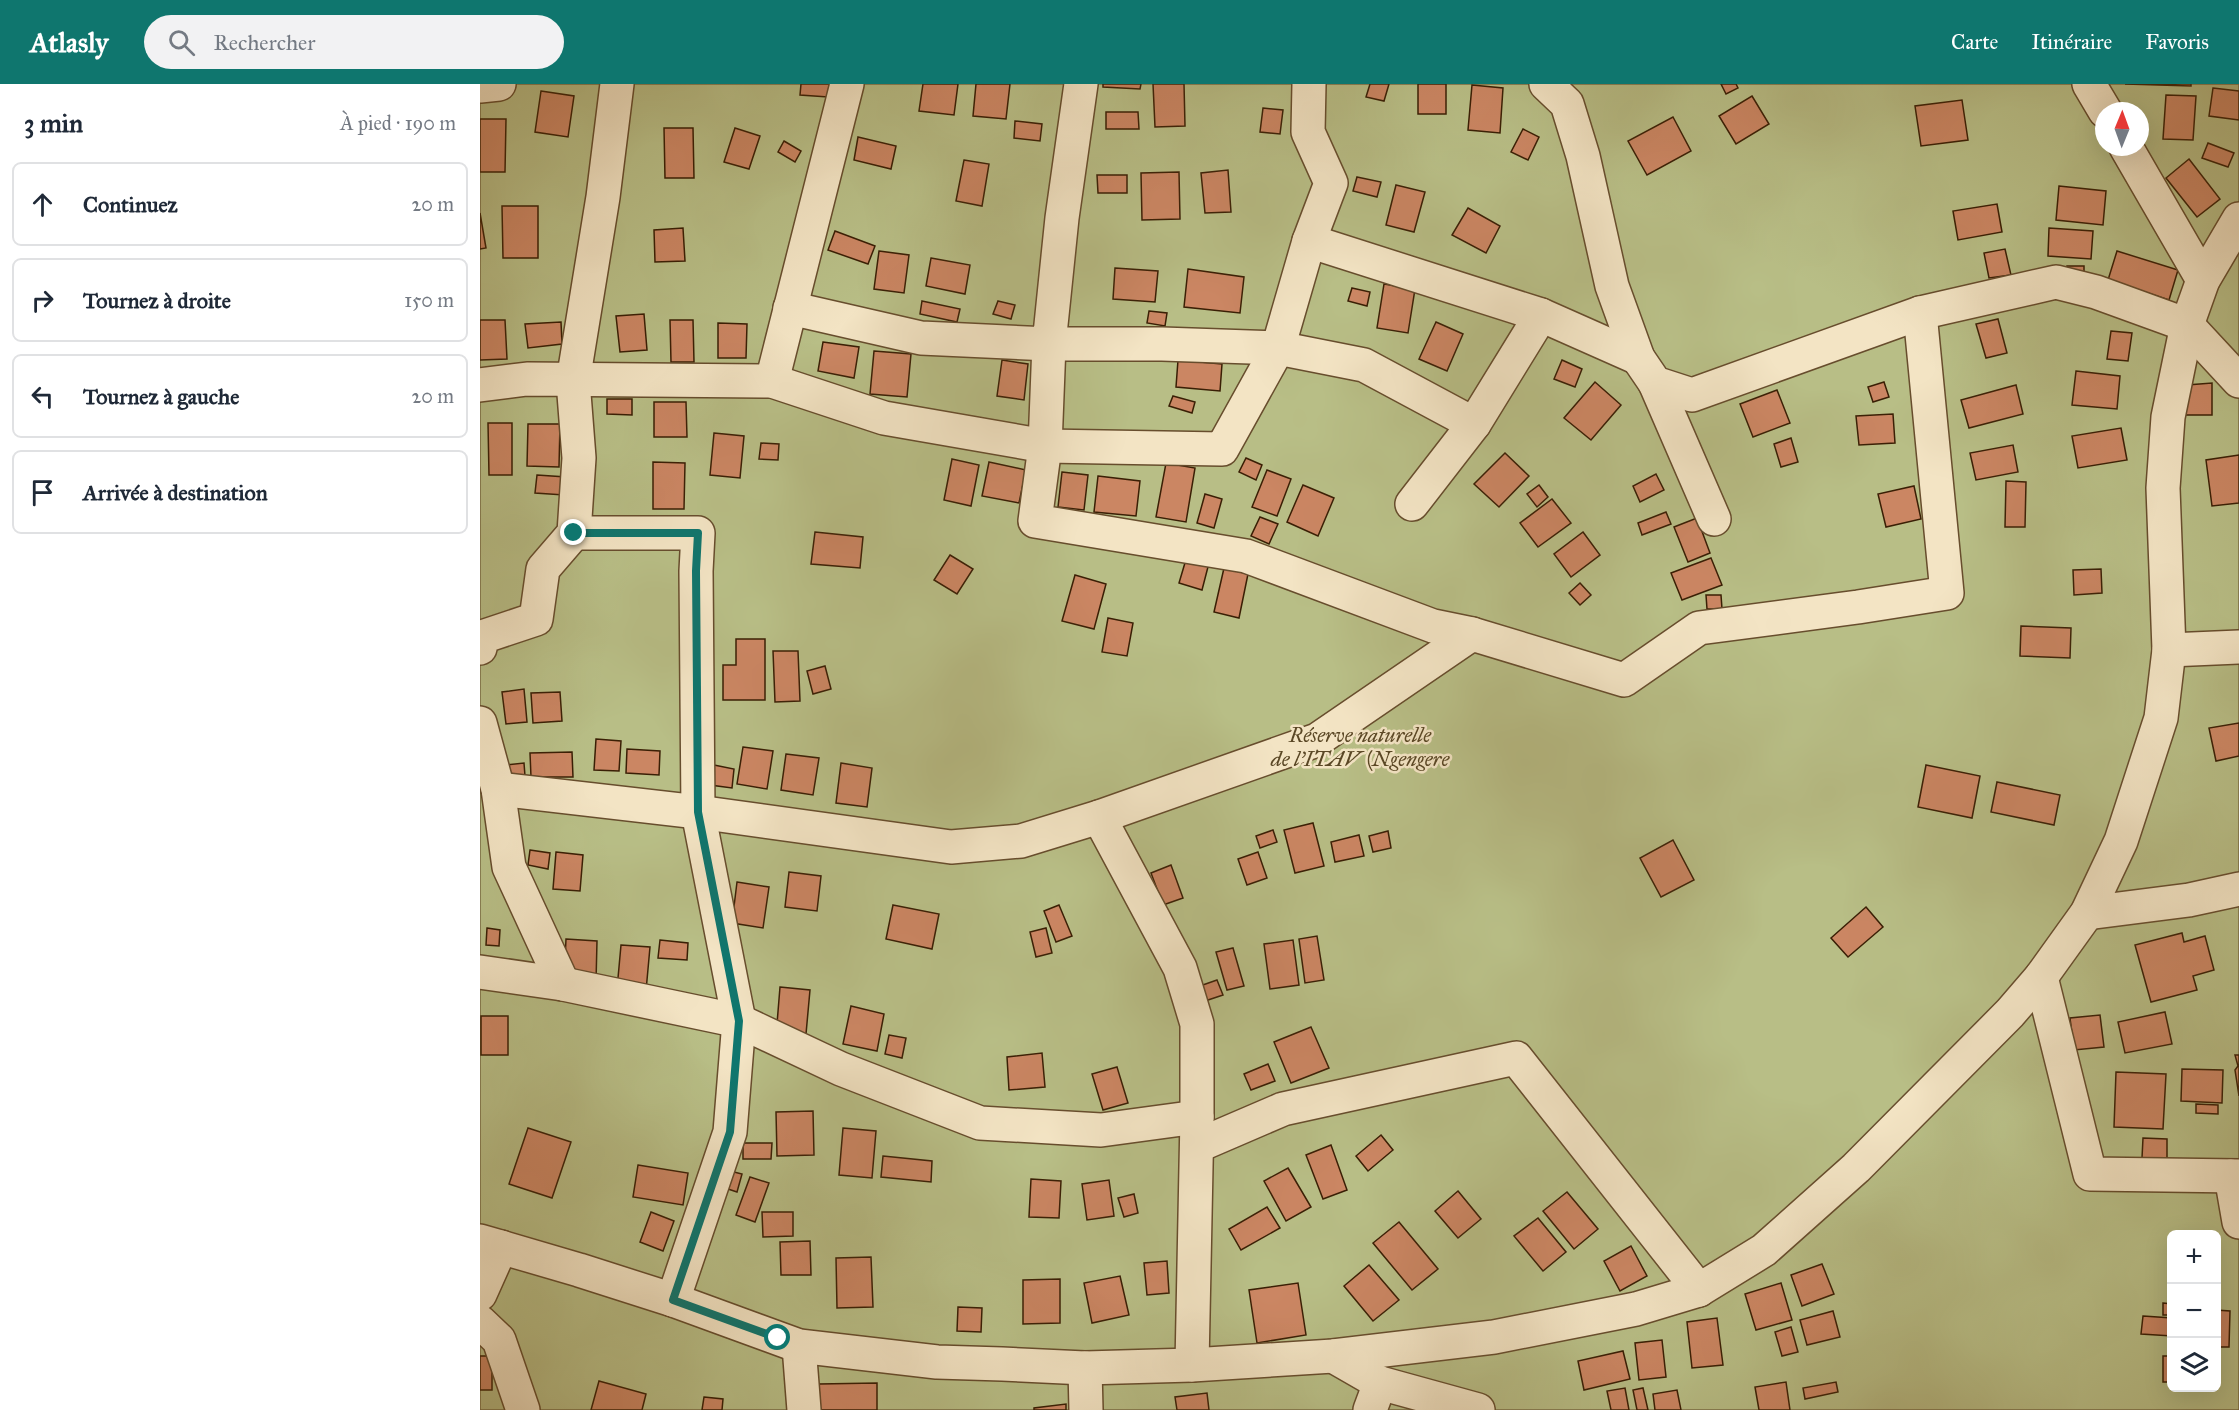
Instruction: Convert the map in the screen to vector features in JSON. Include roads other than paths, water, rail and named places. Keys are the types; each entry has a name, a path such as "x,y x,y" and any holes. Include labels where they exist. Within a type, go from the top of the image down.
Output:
{"street":[{"path":"480,86 499,84"},
{"path":"480,648 482,637 536,618 543,569 574,533 579,458 573,381 603,197 617,84"},
{"path":"772,381 847,84"},
{"path":"1081,84 1062,218 1049,344 1045,446 1035,521 1246,556 1432,626 1472,634 1624,680 1699,628 1947,593 1920,313"},
{"path":"480,385 527,379 772,381 884,418 1045,446 1222,449 1278,348 1309,241 1331,183 1308,132 1309,84"},
{"path":"1546,84 1567,104 1583,156 1612,286 1714,519"},
{"path":"2089,84 2100,102"},
{"path":"2131,156 2204,280"},
{"path":"480,1294 491,1244 673,1300 799,1346 936,1362 1085,1368 1192,1365 1333,1356 1494,1337 1636,1310 1699,1290 1764,1250 1856,1168 2010,1012 2041,977 2087,914 2121,841 2161,718 2169,650 2163,488 2168,417 2187,325 2204,280 2239,219"},
{"path":"1309,241 1541,315 1692,395 1920,313 2056,282 2096,292 2187,325 2239,381"},
{"path":"790,308 921,338 1049,344 1162,344 1278,348 1364,365 1474,424"},
{"path":"1412,504 1474,424 1541,315"},
{"path":"574,533 698,533 696,571 698,812 739,1021 730,1132 673,1300"},
{"path":"498,789 698,812 951,847 1021,841 1099,817 1317,740 1472,634"},
{"path":"2169,650 2239,647"},
{"path":"482,735 498,789 509,867 563,984"},
{"path":"1099,817 1180,968 1197,1024 1192,1365"},
{"path":"2087,914 2189,900 2239,889"},
{"path":"480,972 563,984 739,1021 841,1069 980,1123 1101,1130 1197,1131 1283,1109 1516,1058 1699,1290"},
{"path":"2041,977 2090,1174 2235,1176 2239,1222"},
{"path":"480,1322 498,1340 523,1410"},
{"path":"799,1346 804,1410"},
{"path":"1333,1356 1375,1396 1478,1410"},
{"path":"1085,1368 1086,1410"}],"park label":[{"name":"Réserve naturelle de l'ITAV (Ngengere","path":"1360,747"}]}
